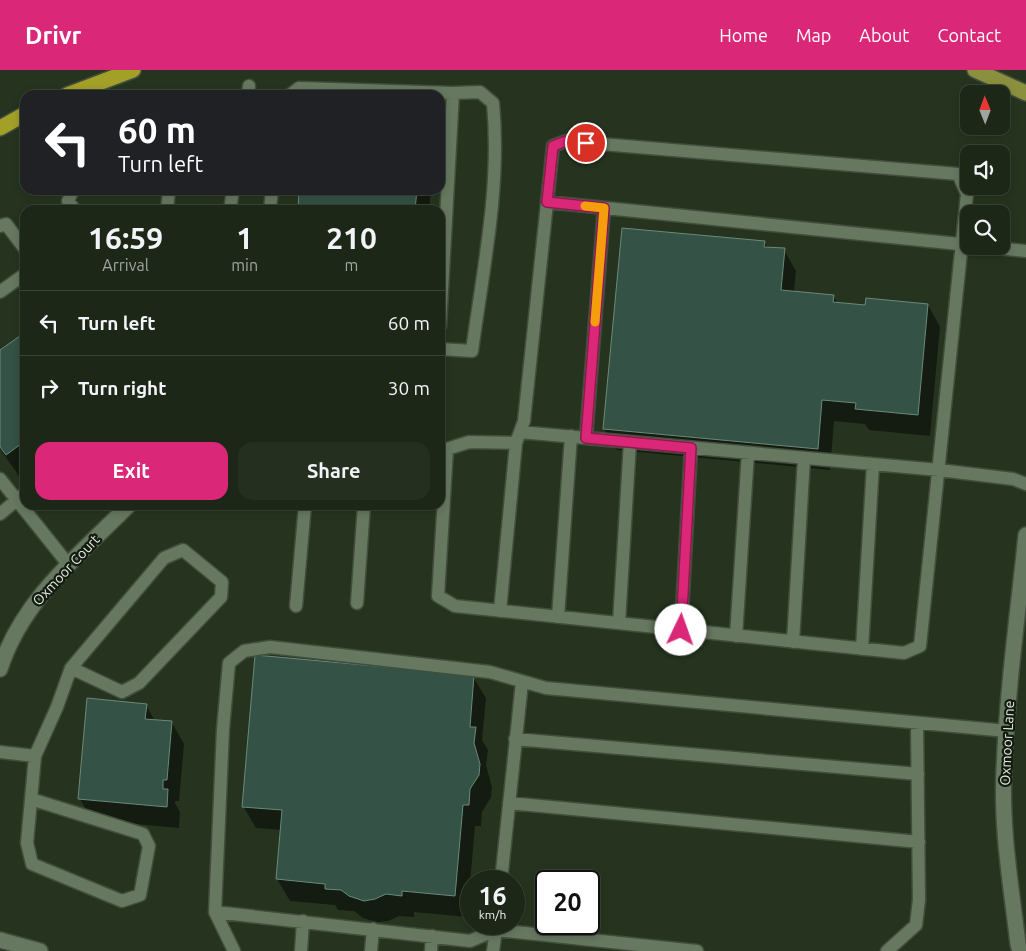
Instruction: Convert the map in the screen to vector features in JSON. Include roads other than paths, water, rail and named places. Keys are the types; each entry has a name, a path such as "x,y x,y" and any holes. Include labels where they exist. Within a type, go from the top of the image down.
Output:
{"highway":[{"path":"80,90 133,70"},
{"path":"0,128 20,117"}],"main road":[{"path":"975,70 1026,93"}],"street":[{"name":"Oxmoor Court","path":"2,660 34,603 68,564 124,510"},
{"name":"Oxmoor Lane","path":"1018,948 1005,835 1004,771 1026,535"},
{"path":"0,940 40,951"}],"lane":[{"path":"296,90 299,88 361,90"},
{"path":"445,93 480,92 494,103 496,130 495,182 472,351 445,348"},
{"path":"445,236 453,93"},
{"path":"500,611 518,438 524,421 553,146 566,141 958,174 967,194 967,205"},
{"path":"547,202 960,244"},
{"path":"586,438 604,208"},
{"path":"0,226 6,224 20,242"},
{"path":"1010,249 1026,251"},
{"path":"441,510 438,596 456,606 904,653 920,646 938,470 965,255"},
{"path":"0,292 20,278"},
{"path":"558,617 571,436"},
{"path":"445,447 469,442 571,436 938,470 1014,479 1026,484"},
{"path":"619,623 630,442"},
{"path":"681,630 691,448"},
{"path":"736,636 748,453"},
{"path":"793,642 804,458"},
{"path":"862,649 873,464"},
{"path":"0,480 20,496 0,514"},
{"path":"30,510 68,564"},
{"path":"296,606 305,510"},
{"path":"357,603 364,510"},
{"path":"31,799 143,834 149,846 140,895 122,901 32,864 27,844 31,799 35,756 57,707 71,668 164,558 183,550 222,582 221,596 139,683 122,692 71,668"},
{"path":"234,951 215,912 223,729 229,663 244,651 270,647 490,672 546,688 1007,731"},
{"path":"502,870 522,682"},
{"path":"887,951 916,925 920,900 917,723"},
{"path":"515,739 918,774"},
{"path":"0,752 35,756"},
{"path":"509,803 919,842"},
{"path":"215,912 470,941 481,935"},
{"path":"301,951 303,921"},
{"path":"371,951 374,929"},
{"path":"525,930 697,951"},
{"path":"493,951 495,935"},
{"path":"431,951 432,936"}]}
